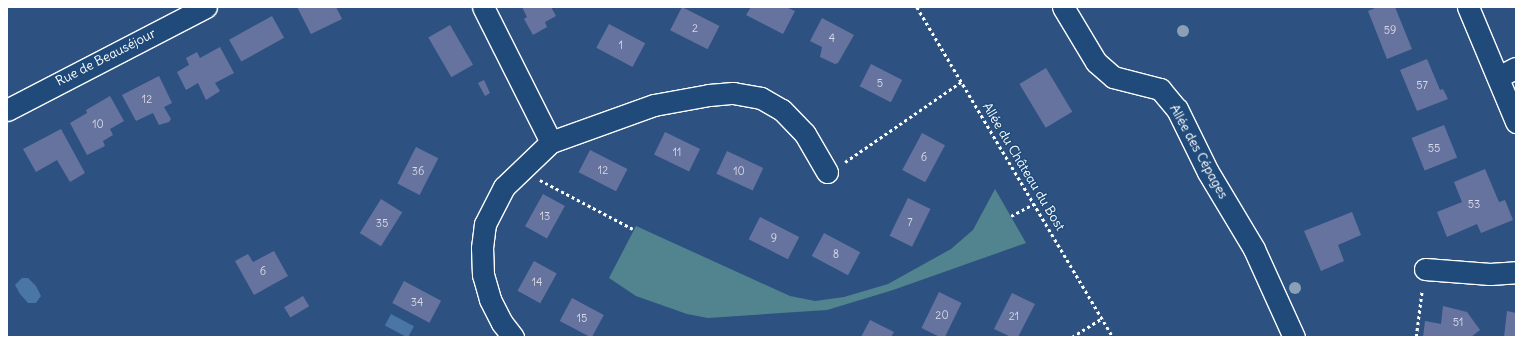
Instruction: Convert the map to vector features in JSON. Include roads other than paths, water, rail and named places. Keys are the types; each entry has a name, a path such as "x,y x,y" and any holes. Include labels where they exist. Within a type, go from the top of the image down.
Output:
{"street":[{"name":"Rue de Beauséjour","path":"7,110 206,7"},
{"path":"484,7 551,142"},
{"name":"Allée des Cépages","path":"1064,7 1096,62 1107,72 1113,77 1160,90 1177,109 1208,172 1254,249 1294,337"},
{"path":"1468,7 1516,122"},
{"path":"1498,77 1516,68"},
{"path":"513,337 502,323 490,299 483,275 482,248 485,224 504,187 520,170 551,142 654,105 709,95 733,93 761,98 782,110 806,134 827,172"},
{"path":"1425,269 1490,274 1516,272"}],"water":[{"path":"22,278 28,278 36,286 41,296 36,303 28,303 20,294 15,285"},
{"path":"391,314 414,326 408,337 407,337 385,325"}]}
